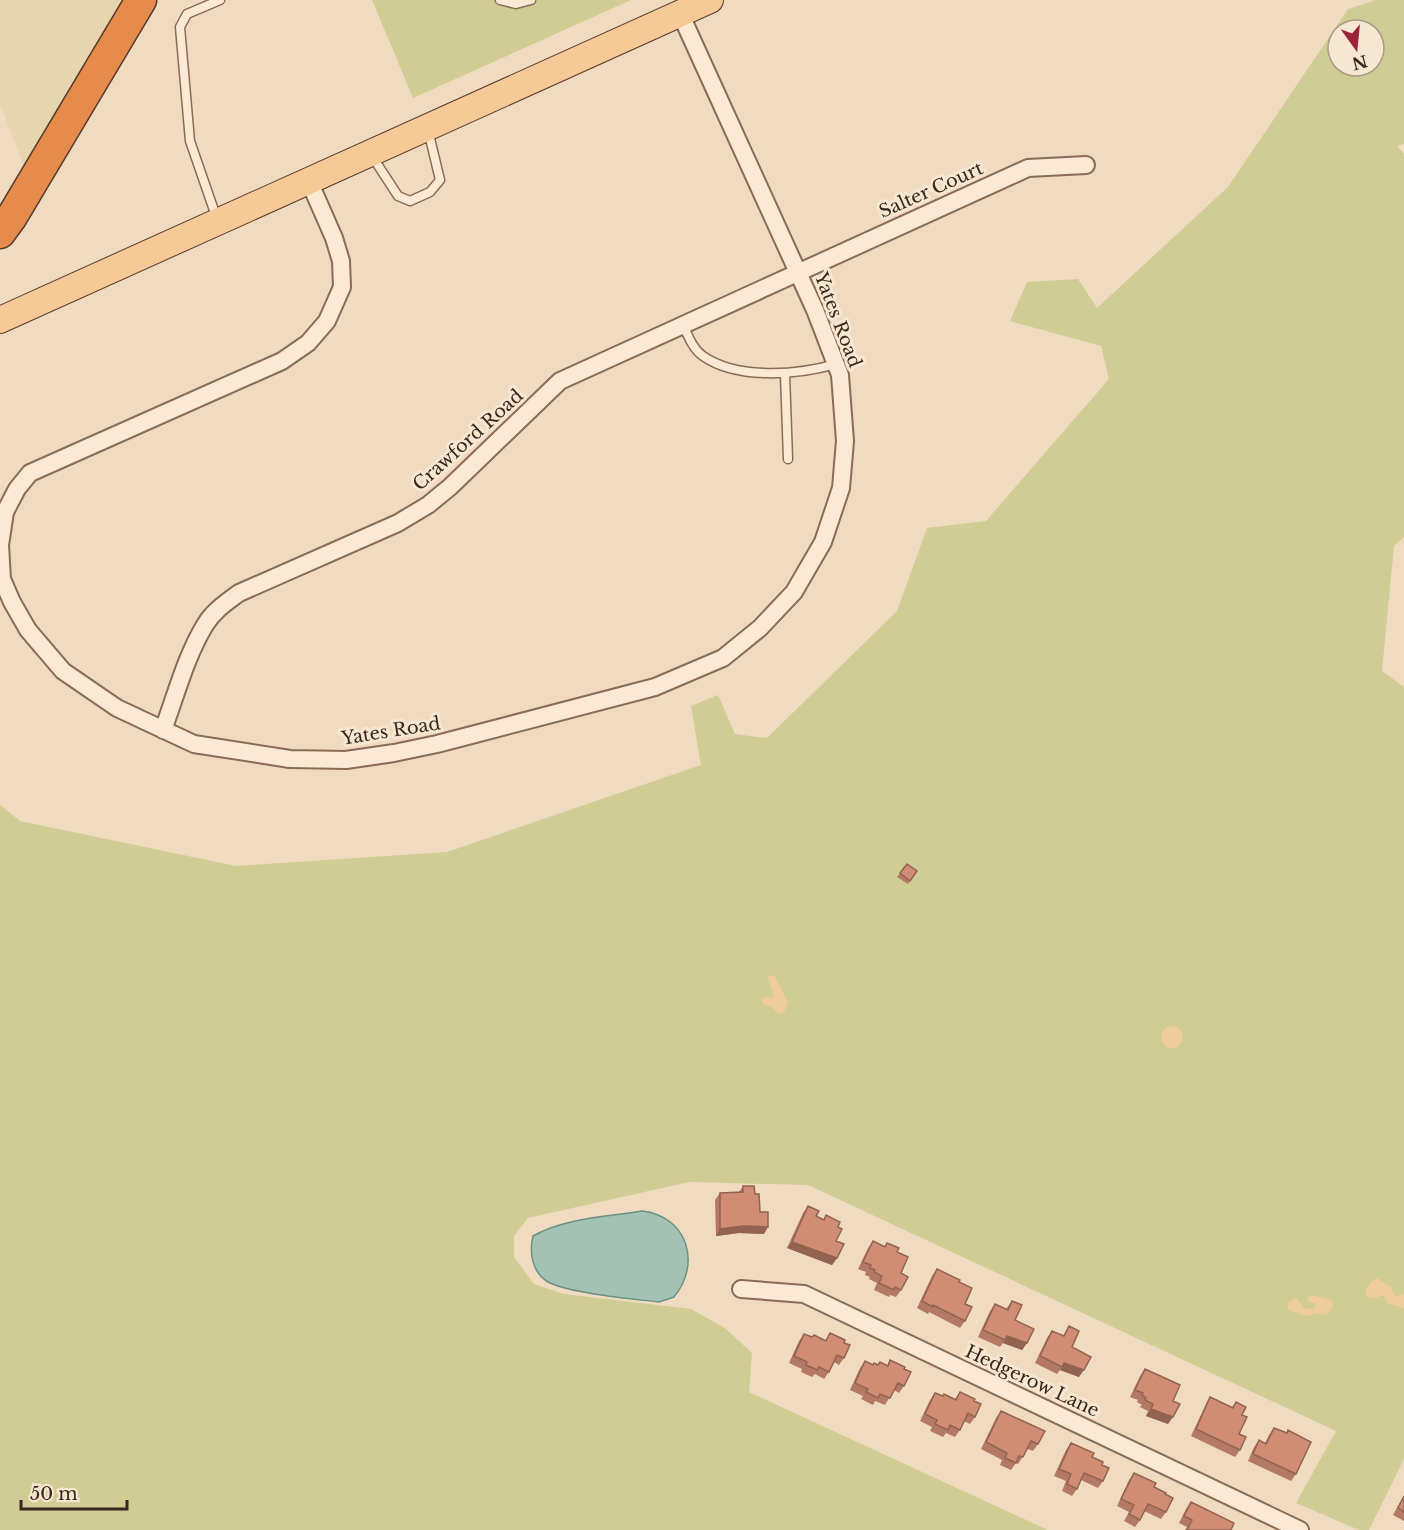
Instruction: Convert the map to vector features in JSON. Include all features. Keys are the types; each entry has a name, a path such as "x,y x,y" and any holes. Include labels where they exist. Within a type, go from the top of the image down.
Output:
{"highway":[{"path":"0,233 141,0"}],"main road":[{"path":"0,320 428,127 679,10 710,0"}],"street":[{"name":"Yates Road","path":"309,181 334,238 341,261 342,287 327,321 308,343 282,361 30,472 17,489 5,512 0,545 2,579 28,630 63,671 117,708 194,744 290,759 346,760 437,744 655,687 723,658 760,628 794,592 824,542 841,488 845,441 840,375 836,364 799,272 679,10"},
{"name":"Salter Court","path":"799,272 1028,168 1086,165"},
{"name":"Crawford Road","path":"163,730 193,648 206,624 219,608 239,593 398,524 428,505 450,487 560,381 799,272"},
{"name":"Hedgerow Lane","path":"741,1289 804,1294 1300,1530"}],"lane":[{"path":"218,222 190,141 180,27 187,14 220,0"},
{"path":"500,0 516,4 531,0"},
{"path":"370,153 398,196 410,201 430,192 440,180 428,127"},
{"path":"683,324 691,342 702,356 726,367 785,374 805,372 836,364"},
{"path":"785,374 788,459"}],"shaded area":[{"path":"0,0 123,0 25,169 0,104"},
{"path":"372,0 631,0 413,98"},
{"path":"1376,0 1404,0 1404,144 1397,146 1404,154 1404,537 1394,546 1382,671 1404,687 1404,1459 1369,1530 1359,1530 1296,1503 1336,1431 808,1185 689,1182 528,1218 514,1236 514,1257 534,1284 564,1294 691,1309 725,1328 752,1353 749,1392 1048,1530 0,1530 0,805 20,821 236,866 447,852 701,765 691,706 718,695 735,734 767,738 897,611 927,528 986,521 1109,379 1101,346 1010,321 1027,282 1078,279 1097,308 1228,187 1326,42 1326,78 1386,78 1386,18 1342,18 1348,9"},
{"path":"642,1211 670,1222 679,1231 685,1243 688,1256 687,1270 683,1284 674,1297 659,1302 570,1289 548,1282 535,1268 531,1249 533,1236 558,1225"}],"sand":[{"path":"774,975 788,1002 784,1012 780,1015 761,1001 765,997 774,998 768,978"},
{"path":"1168,1026 1176,1026 1183,1033 1183,1041 1176,1048 1168,1048 1161,1041 1161,1033"},
{"path":"1376,1278 1391,1287 1395,1296 1404,1294 1404,1308 1388,1304 1383,1295 1373,1298 1366,1295 1368,1286"},
{"path":"1312,1295 1332,1300 1333,1307 1326,1315 1319,1313 1305,1316 1288,1310 1288,1303 1295,1298 1303,1308 1314,1309 1316,1304 1307,1299"}],"building":[{"path":"907,864 917,871 910,881 900,873"},
{"path":"743,1186 754,1186 755,1194 759,1194 760,1212 768,1212 768,1227 744,1226 720,1229 720,1193 743,1192"},
{"path":"808,1206 819,1211 816,1216 824,1220 826,1215 840,1222 838,1227 842,1229 836,1241 844,1244 837,1258 792,1242"},
{"path":"873,1241 885,1247 887,1243 899,1248 897,1252 908,1257 901,1273 908,1277 901,1290 895,1287 894,1290 879,1283 882,1276 870,1268 871,1265 863,1262"},
{"path":"937,1269 972,1288 965,1304 972,1307 965,1321 922,1301"},
{"path":"1012,1301 1022,1305 1015,1320 1034,1329 1027,1343 1007,1336 1005,1340 983,1330 995,1304 1008,1310"},
{"path":"1069,1326 1079,1331 1072,1347 1091,1357 1084,1370 1064,1363 1062,1367 1040,1356 1052,1331 1064,1336"},
{"path":"830,1333 850,1345 844,1358 837,1355 829,1372 819,1367 817,1370 806,1365 807,1362 794,1356 804,1334 812,1337 814,1335 826,1341"},
{"path":"890,1360 911,1372 904,1386 898,1383 890,1398 880,1394 878,1398 866,1392 868,1389 855,1383 865,1361 873,1365 874,1363 878,1365 880,1362 888,1366"},
{"path":"1145,1369 1180,1385 1173,1401 1180,1404 1173,1417 1151,1409 1153,1404 1145,1400 1143,1393 1135,1390"},
{"path":"960,1392 981,1404 975,1417 968,1413 960,1430 950,1425 948,1430 935,1424 937,1420 925,1414 935,1393 943,1396 944,1394 956,1400"},
{"path":"1210,1397 1233,1408 1236,1402 1246,1407 1242,1415 1247,1417 1239,1434 1246,1437 1240,1450 1196,1429"},
{"path":"1001,1411 1045,1431 1038,1444 1031,1441 1023,1457 1019,1456 1016,1463 1005,1458 1007,1453 986,1442"},
{"path":"1274,1428 1287,1433 1288,1430 1311,1442 1296,1474 1253,1454 1259,1440 1266,1444"},
{"path":"1071,1443 1094,1453 1092,1457 1109,1468 1103,1481 1084,1473 1077,1489 1067,1484 1071,1474 1059,1469"},
{"path":"1134,1473 1156,1483 1154,1487 1173,1498 1166,1512 1148,1504 1140,1520 1129,1514 1134,1505 1121,1499"},
{"path":"1404,1496 1404,1512 1398,1508"},
{"path":"1191,1502 1234,1523 1231,1530 1187,1530 1192,1520 1184,1516"}]}
